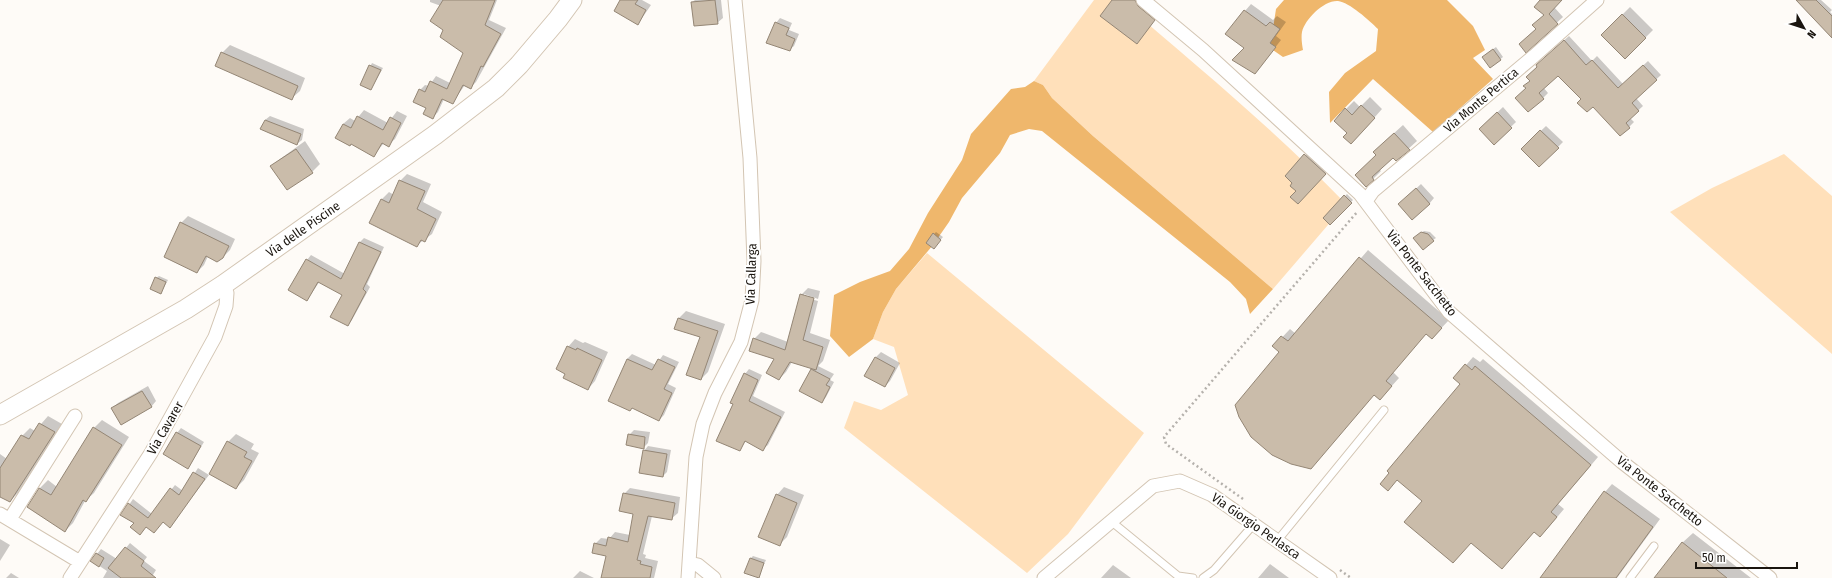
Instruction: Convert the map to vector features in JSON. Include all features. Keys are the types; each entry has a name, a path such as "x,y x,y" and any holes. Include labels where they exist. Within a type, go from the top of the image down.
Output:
{"street":[{"name":"Via delle Piscine","path":"0,415 147,332 223,285 434,135 496,88 539,44 572,0"},
{"name":"Via Callarga","path":"688,578 696,457 703,424 715,393 741,342 752,300 754,262 750,158 735,0"},
{"name":"Via Ponte Sacchetto","path":"1143,0 1203,50 1366,201 1449,312 1622,462 1770,578"},
{"name":"Via Monte Pertica","path":"1366,201 1374,191 1534,56 1597,0"},
{"name":"Via Cavarer","path":"70,578 151,453 215,338 223,319 226,306 227,293 223,285"},
{"path":"75,416 5,517 80,562"},
{"name":"Via Giorgio Perlasca","path":"1044,578 1153,486 1180,481 1212,495 1277,541 1334,573"},
{"path":"689,563 698,565 714,578"}],"lane":[{"path":"1277,541 1384,410"},
{"path":"1112,522 1178,576 1193,578"},
{"path":"1203,578 1214,570 1254,524"},
{"path":"1630,578 1654,546"}],"path":[{"path":"1245,500 1166,444 1164,437 1352,220 1366,201"},
{"path":"1334,573 1351,578"}],"shaded area":[{"path":"1094,0 1120,0 1264,125 1346,204 1273,289 1093,136 1052,98 1043,85 1034,81"},
{"path":"1284,0 1447,0 1473,26 1485,50 1473,58 1493,79 1433,132 1373,79 1330,123 1329,92 1345,73 1376,51 1378,29 1359,12 1343,2 1333,2 1321,7 1307,22 1302,34 1303,50 1283,57 1270,48 1276,9"},
{"path":"1034,81 1043,85 1052,98 1093,136 1273,289 1250,314 1246,299 1230,282 1042,131 1029,129 1010,135 1000,153 962,198 949,222 933,245 896,289 883,312 873,339 849,357 830,336 834,295 860,282 890,271 909,249 928,213 962,160 971,134 1011,89 1025,87"},
{"path":"1784,154 1832,196 1832,354 1670,212 1712,188"},
{"path":"927,253 1144,433 1068,534 1027,573 844,428 854,401 881,410 908,395 894,347 873,339 883,312 896,289"}],"building":[{"path":"443,0 495,0 485,25 501,34 483,67 481,66 471,89 463,85 453,104 442,99 433,119 423,114 426,108 413,102 419,89 425,92 430,81 447,89 463,53 440,37 443,30 430,21"},
{"path":"620,0 638,0 635,4 646,10 638,25 614,11"},
{"path":"715,0 718,24 694,26 691,2"},
{"path":"1112,0 1135,0 1138,6 1155,20 1137,44 1100,16"},
{"path":"1540,0 1562,0 1549,14 1558,24 1526,53 1519,44 1536,29 1532,25 1544,15 1534,7"},
{"path":"1796,0 1816,0 1832,16 1832,38"},
{"path":"1244,10 1266,26 1270,22 1280,29 1270,43 1276,47 1255,74 1232,60 1244,48 1225,34"},
{"path":"1622,14 1646,38 1625,59 1601,35"},
{"path":"775,22 789,28 786,35 795,39 790,51 766,43"},
{"path":"1564,40 1586,65 1592,60 1618,88 1643,65 1657,80 1632,103 1639,111 1626,123 1630,128 1620,136 1593,107 1587,112 1577,103 1581,99 1558,76 1539,93 1544,99 1528,112 1515,98 1526,88 1523,86 1530,81 1526,77 1537,67 1536,65"},
{"path":"1493,49 1501,60 1490,68 1482,57"},
{"path":"221,52 298,86 292,100 215,66"},
{"path":"369,65 381,70 371,90 360,85"},
{"path":"1361,105 1375,118 1351,144 1343,137 1347,133 1334,121 1345,108 1352,115"},
{"path":"1497,112 1512,128 1494,145 1479,129"},
{"path":"357,116 383,130 390,117 401,123 389,147 382,143 374,157 351,144 350,146 335,138 343,124 351,128"},
{"path":"265,120 301,134 297,145 260,129"},
{"path":"1540,130 1559,148 1539,167 1521,149"},
{"path":"1394,133 1410,150 1396,161 1393,158 1372,177 1374,180 1366,187 1355,175 1376,155 1373,152"},
{"path":"296,149 313,173 287,190 270,166"},
{"path":"1304,154 1326,174 1298,204 1290,197 1296,191 1290,186 1292,183 1285,176"},
{"path":"399,180 425,191 417,209 436,219 425,242 421,240 417,247 369,223 381,199 389,203"},
{"path":"1416,188 1430,204 1412,220 1398,204"},
{"path":"1344,195 1352,203 1330,225 1323,218"},
{"path":"180,222 229,246 223,258 217,262 206,256 197,273 164,257"},
{"path":"1421,232 1428,234 1434,241 1423,250 1413,238"},
{"path":"933,233 941,240 934,249 926,243"},
{"path":"359,242 381,252 363,289 366,292 348,326 330,317 342,295 318,282 307,301 288,290 306,259 341,279"},
{"path":"1359,257 1442,328 1432,339 1426,334 1386,381 1392,386 1380,400 1374,395 1311,469 1291,464 1272,455 1251,437 1239,417 1235,405 1279,352 1272,346 1281,336 1288,341"},
{"path":"155,277 166,282 161,294 150,289"},
{"path":"800,294 814,298 803,340 823,347 816,370 790,362 779,380 766,373 774,359 749,351 753,338 785,350"},
{"path":"678,318 718,331 701,380 686,375 700,337 674,329"},
{"path":"567,346 576,350 577,348 602,360 588,390 563,378 565,374 556,369"},
{"path":"875,357 895,368 885,387 864,376"},
{"path":"627,359 652,370 658,359 675,367 664,389 672,393 659,421 632,408 630,411 608,401"},
{"path":"1465,364 1472,370 1475,366 1591,465 1551,512 1557,517 1540,537 1534,532 1502,569 1471,543 1453,563 1404,522 1422,501 1397,480 1388,491 1380,484 1389,473 1387,471 1460,384 1453,378"},
{"path":"811,369 830,379 826,385 830,387 822,403 799,391"},
{"path":"744,373 758,380 749,401 781,417 763,451 745,441 740,451 716,441 733,404 730,403"},
{"path":"142,391 152,407 121,425 111,408"},
{"path":"39,423 55,432 10,502 0,497 0,468 21,435 29,439"},
{"path":"93,427 122,445 86,502 83,500 65,532 27,507 39,488 51,495"},
{"path":"176,432 201,446 188,469 163,454"},
{"path":"628,434 645,437 644,449 626,445"},
{"path":"227,441 247,452 244,457 252,461 236,489 209,474"},
{"path":"643,450 667,454 663,477 639,473"},
{"path":"193,472 205,479 170,528 163,522 154,533 146,527 140,535 130,527 134,523 120,515 128,503 148,518 170,488 179,495"},
{"path":"1604,491 1653,527 1616,578 1540,578"},
{"path":"623,493 675,503 672,520 648,516 637,560 641,561 640,564 652,567 650,578 601,578 606,556 592,553 594,543 606,546 608,537 628,542 633,514 619,511"},
{"path":"776,494 797,503 780,546 758,537"},
{"path":"1682,542 1727,578 1654,578"},
{"path":"125,547 144,561 141,566 156,578 121,578 108,568"},
{"path":"96,553 104,558 99,567 90,561"},
{"path":"750,558 764,563 759,578 744,573"}]}
